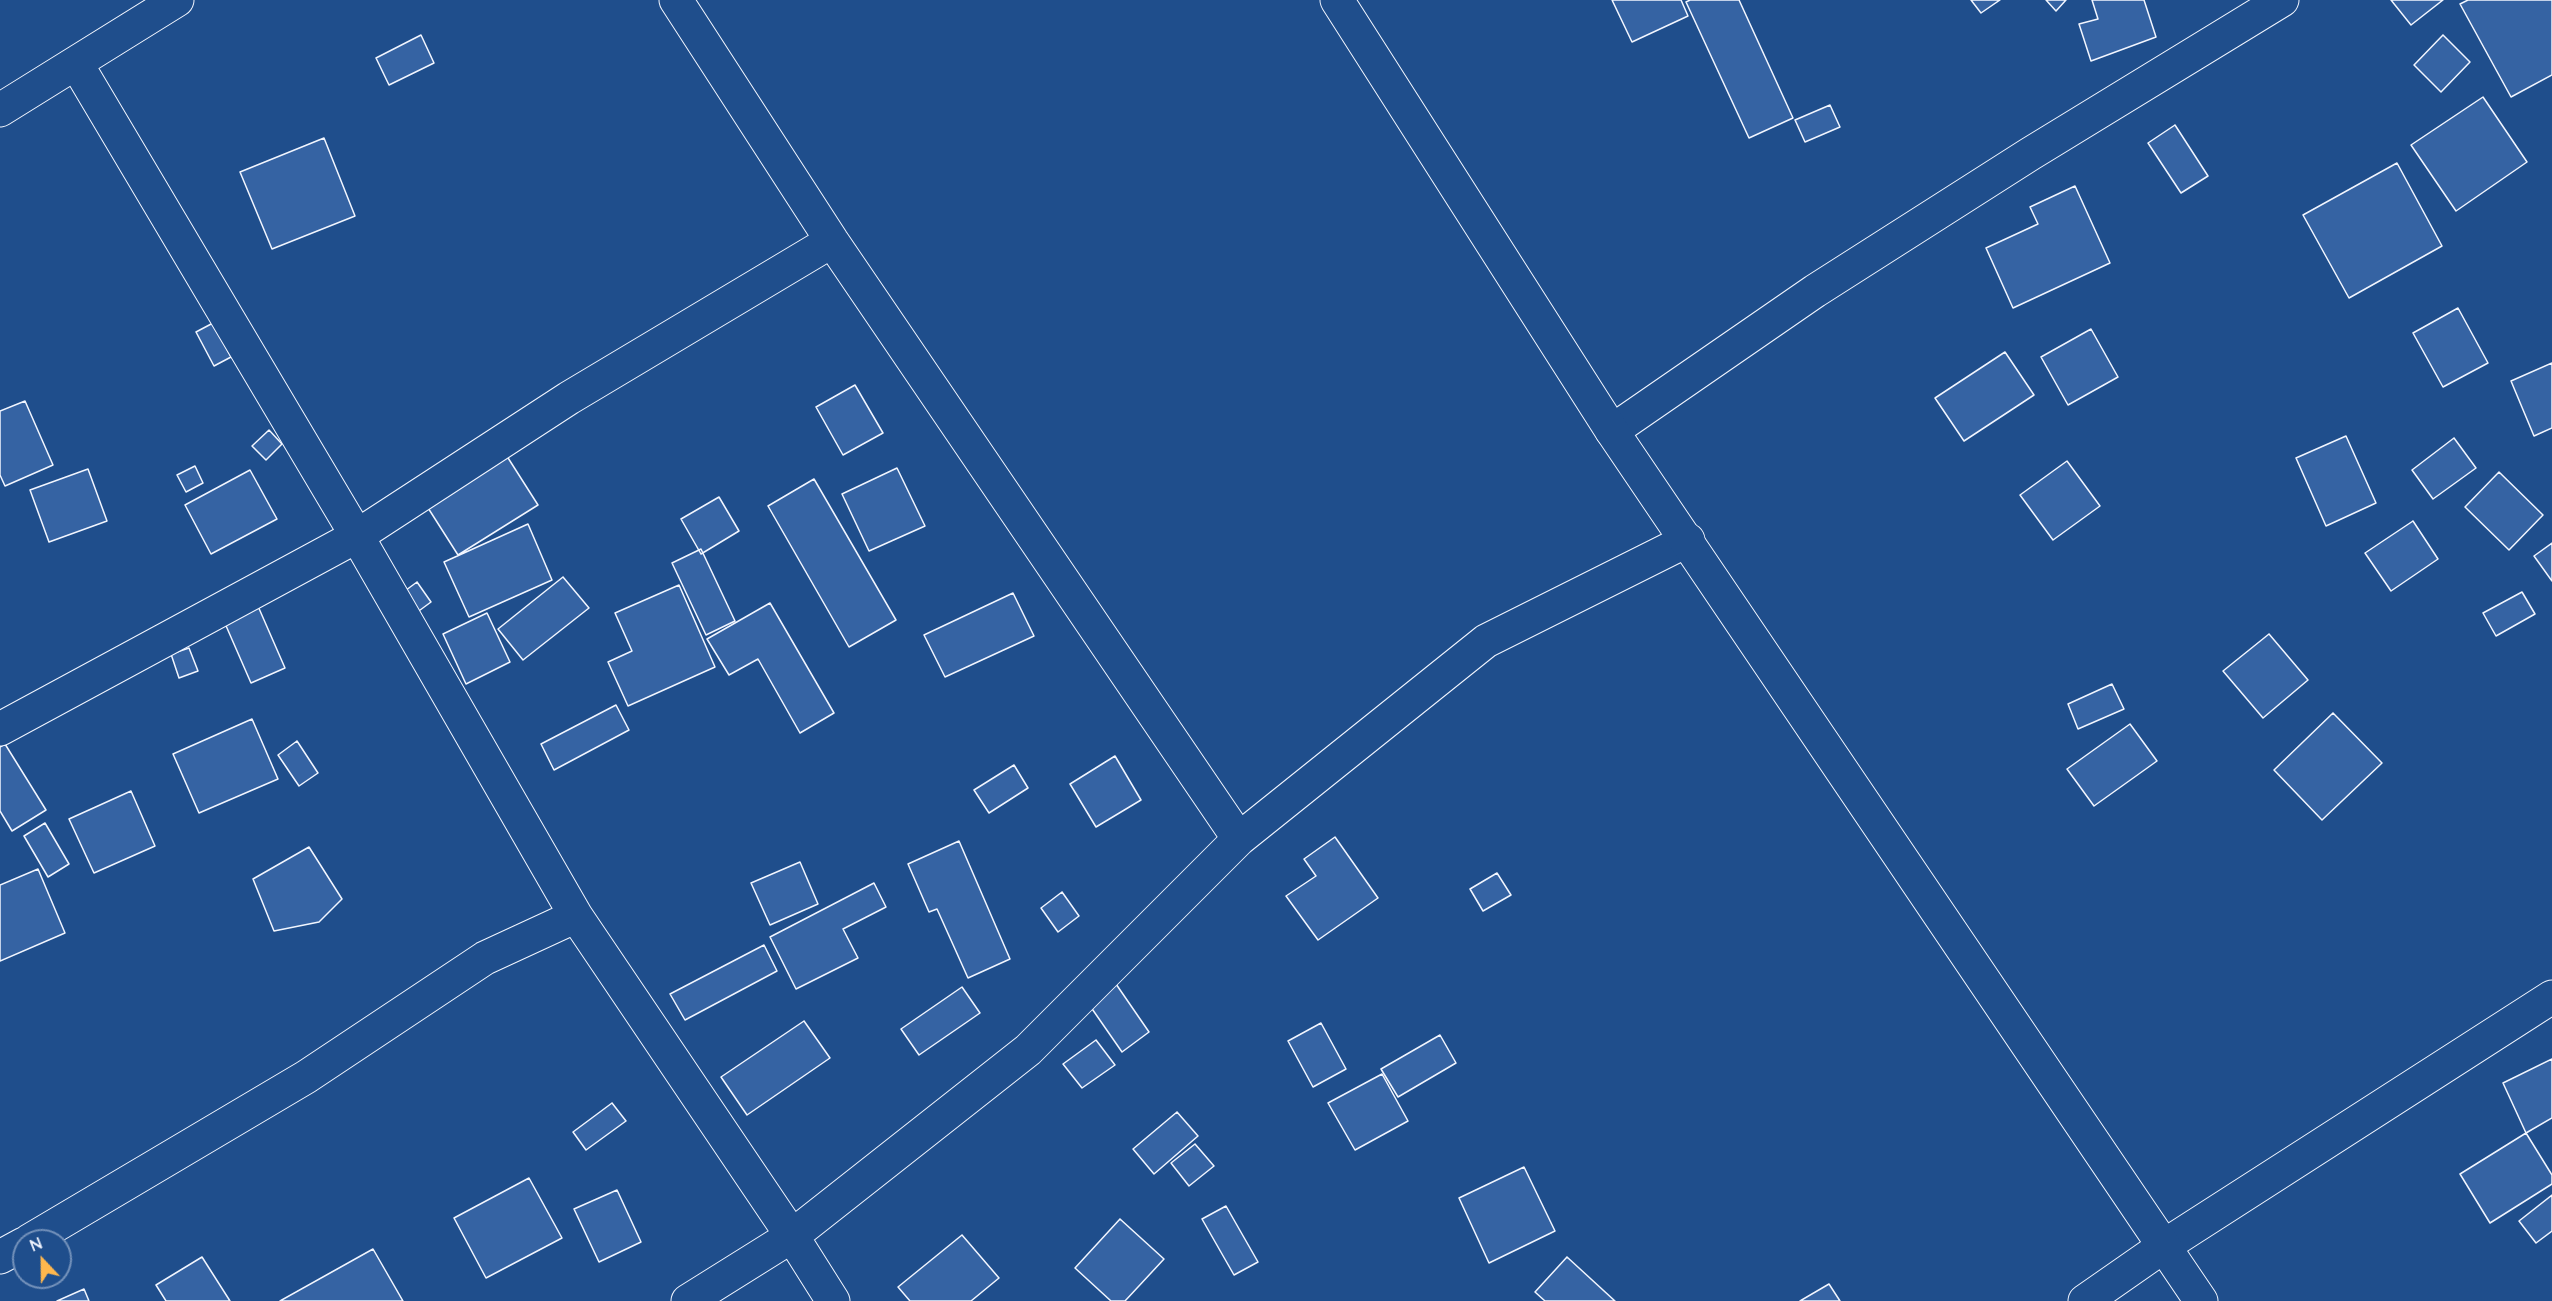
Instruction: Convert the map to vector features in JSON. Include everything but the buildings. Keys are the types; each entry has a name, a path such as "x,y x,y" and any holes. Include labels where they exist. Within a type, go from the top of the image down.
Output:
{"street":[{"path":"0,110 177,0"},
{"path":"676,0 832,241 1239,839"},
{"path":"1337,0 1612,431 1688,540 2201,1301"},
{"path":"1612,431 1825,285 2030,153 2282,0"},
{"path":"76,63 357,536 576,916 792,1236 833,1301"},
{"path":"0,729 357,536 569,398 832,241"},
{"path":"688,1301 792,1236 1028,1050 1239,839 1486,641 1688,540"},
{"path":"49,1229 306,1077 485,958 576,916"},
{"path":"2085,1301 2164,1246 2552,997"}]}
